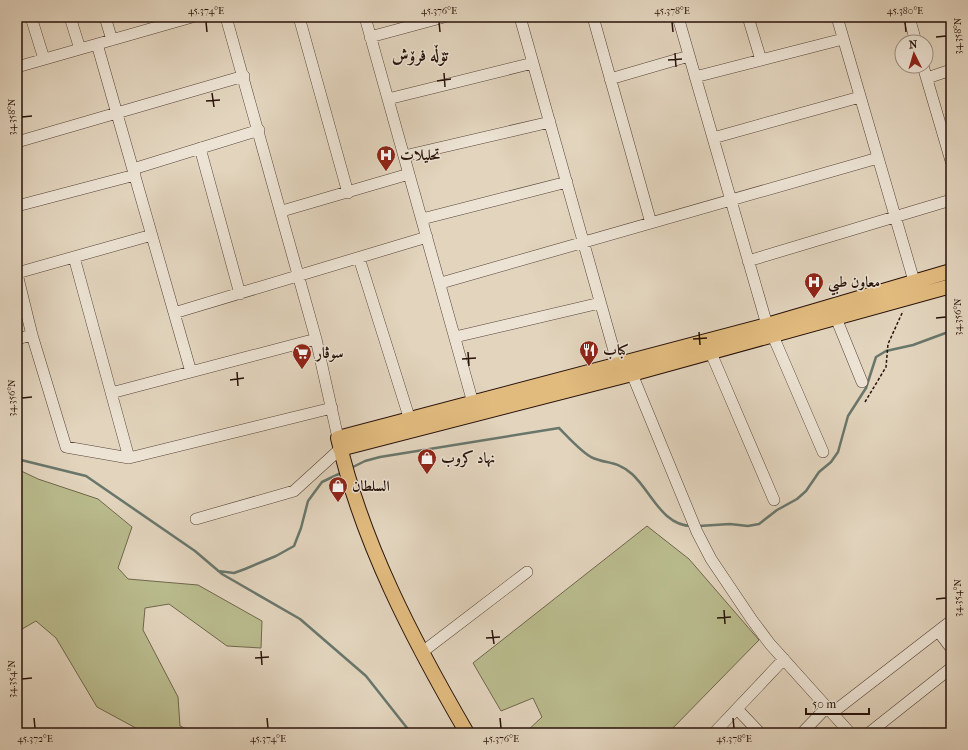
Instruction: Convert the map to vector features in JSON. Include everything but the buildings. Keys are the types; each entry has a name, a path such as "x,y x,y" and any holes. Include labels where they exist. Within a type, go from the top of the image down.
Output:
{"main road":[{"path":"466,733 421,653 388,583 345,470 339,443 404,425 473,403 618,365 770,331 815,318 914,281 951,271"},
{"path":"815,318 836,318 951,286"},
{"path":"404,425 632,374 711,353 770,331"}],"street":[{"path":"31,17 44,59"},
{"path":"70,17 80,49"},
{"path":"105,17 112,40"},
{"path":"196,519 294,491 339,443 316,339 282,211 226,17"},
{"path":"299,17 348,193"},
{"path":"365,17 441,283 473,403"},
{"path":"370,37 444,17"},
{"path":"520,17 618,365"},
{"path":"593,17 650,223"},
{"path":"678,17 748,261 770,331 824,452"},
{"path":"748,17 761,60"},
{"path":"837,17 914,281"},
{"path":"909,17 914,34"},
{"path":"17,67 185,18"},
{"path":"695,77 843,39"},
{"path":"97,44 191,372"},
{"path":"610,79 689,56"},
{"path":"388,99 533,63"},
{"path":"927,78 951,70"},
{"path":"926,74 948,137 951,161"},
{"path":"17,142 244,76"},
{"path":"713,138 860,97"},
{"path":"404,156 550,122"},
{"path":"17,206 134,172 200,148 259,130"},
{"path":"200,148 240,294"},
{"path":"441,283 878,158"},
{"path":"282,211 409,174"},
{"path":"422,219 567,182"},
{"path":"748,261 951,200"},
{"path":"152,235 17,274 32,335 66,447 129,458 332,408"},
{"path":"174,313 299,277 427,237"},
{"path":"74,257 129,458"},
{"path":"359,258 404,425"},
{"path":"455,337 600,303"},
{"path":"836,318 862,382"},
{"path":"17,339 32,335"},
{"path":"112,393 316,339"},
{"path":"711,353 774,500"},
{"path":"632,374 697,532 711,559 752,620 784,659 850,733"},
{"path":"421,653 527,572"},
{"path":"802,733 829,710 951,621"},
{"path":"938,631 951,648"},
{"path":"714,733 784,659"},
{"path":"869,733 951,668"},
{"path":"737,709 760,733"}],"path":[{"path":"865,402 884,371 889,353 888,344 908,298"}],"green space":[{"path":"17,469 38,479 98,499 132,527 118,568 128,579 198,585 262,621 261,648 227,646 169,604 145,608 143,630 178,697 180,726 195,733 145,733 97,707 56,638 36,621 17,632"},
{"path":"647,526 689,559 759,640 668,733 525,733 542,717 533,698 501,711 473,663"}],"waterway":[{"path":"699,526 730,524 748,526 759,524 777,510 797,499 806,491 819,472 831,462 838,452 848,416 866,388 876,357 886,351 913,345 951,331"},
{"path":"351,468 365,461 380,457 559,428 589,456 617,465 627,470 639,481 665,514 673,520 692,526"},
{"path":"17,459 86,476 195,551 222,574 300,619 366,676 411,733"},
{"path":"218,571 234,573 276,556 294,546 301,528 308,501 322,482 343,472"}],"place":[{"name":"تحلیلات","path":"386,172"},
{"name":"معاون طبي","path":"814,299"},
{"name":"كباب","path":"589,367"},
{"name":"سوڤار","path":"302,370"},
{"name":"نهاد كروب","path":"427,475"},
{"name":"السلطان","path":"338,503"}],"district":[{"name":"تۆڵە فرۆش","path":"420,55"}]}
